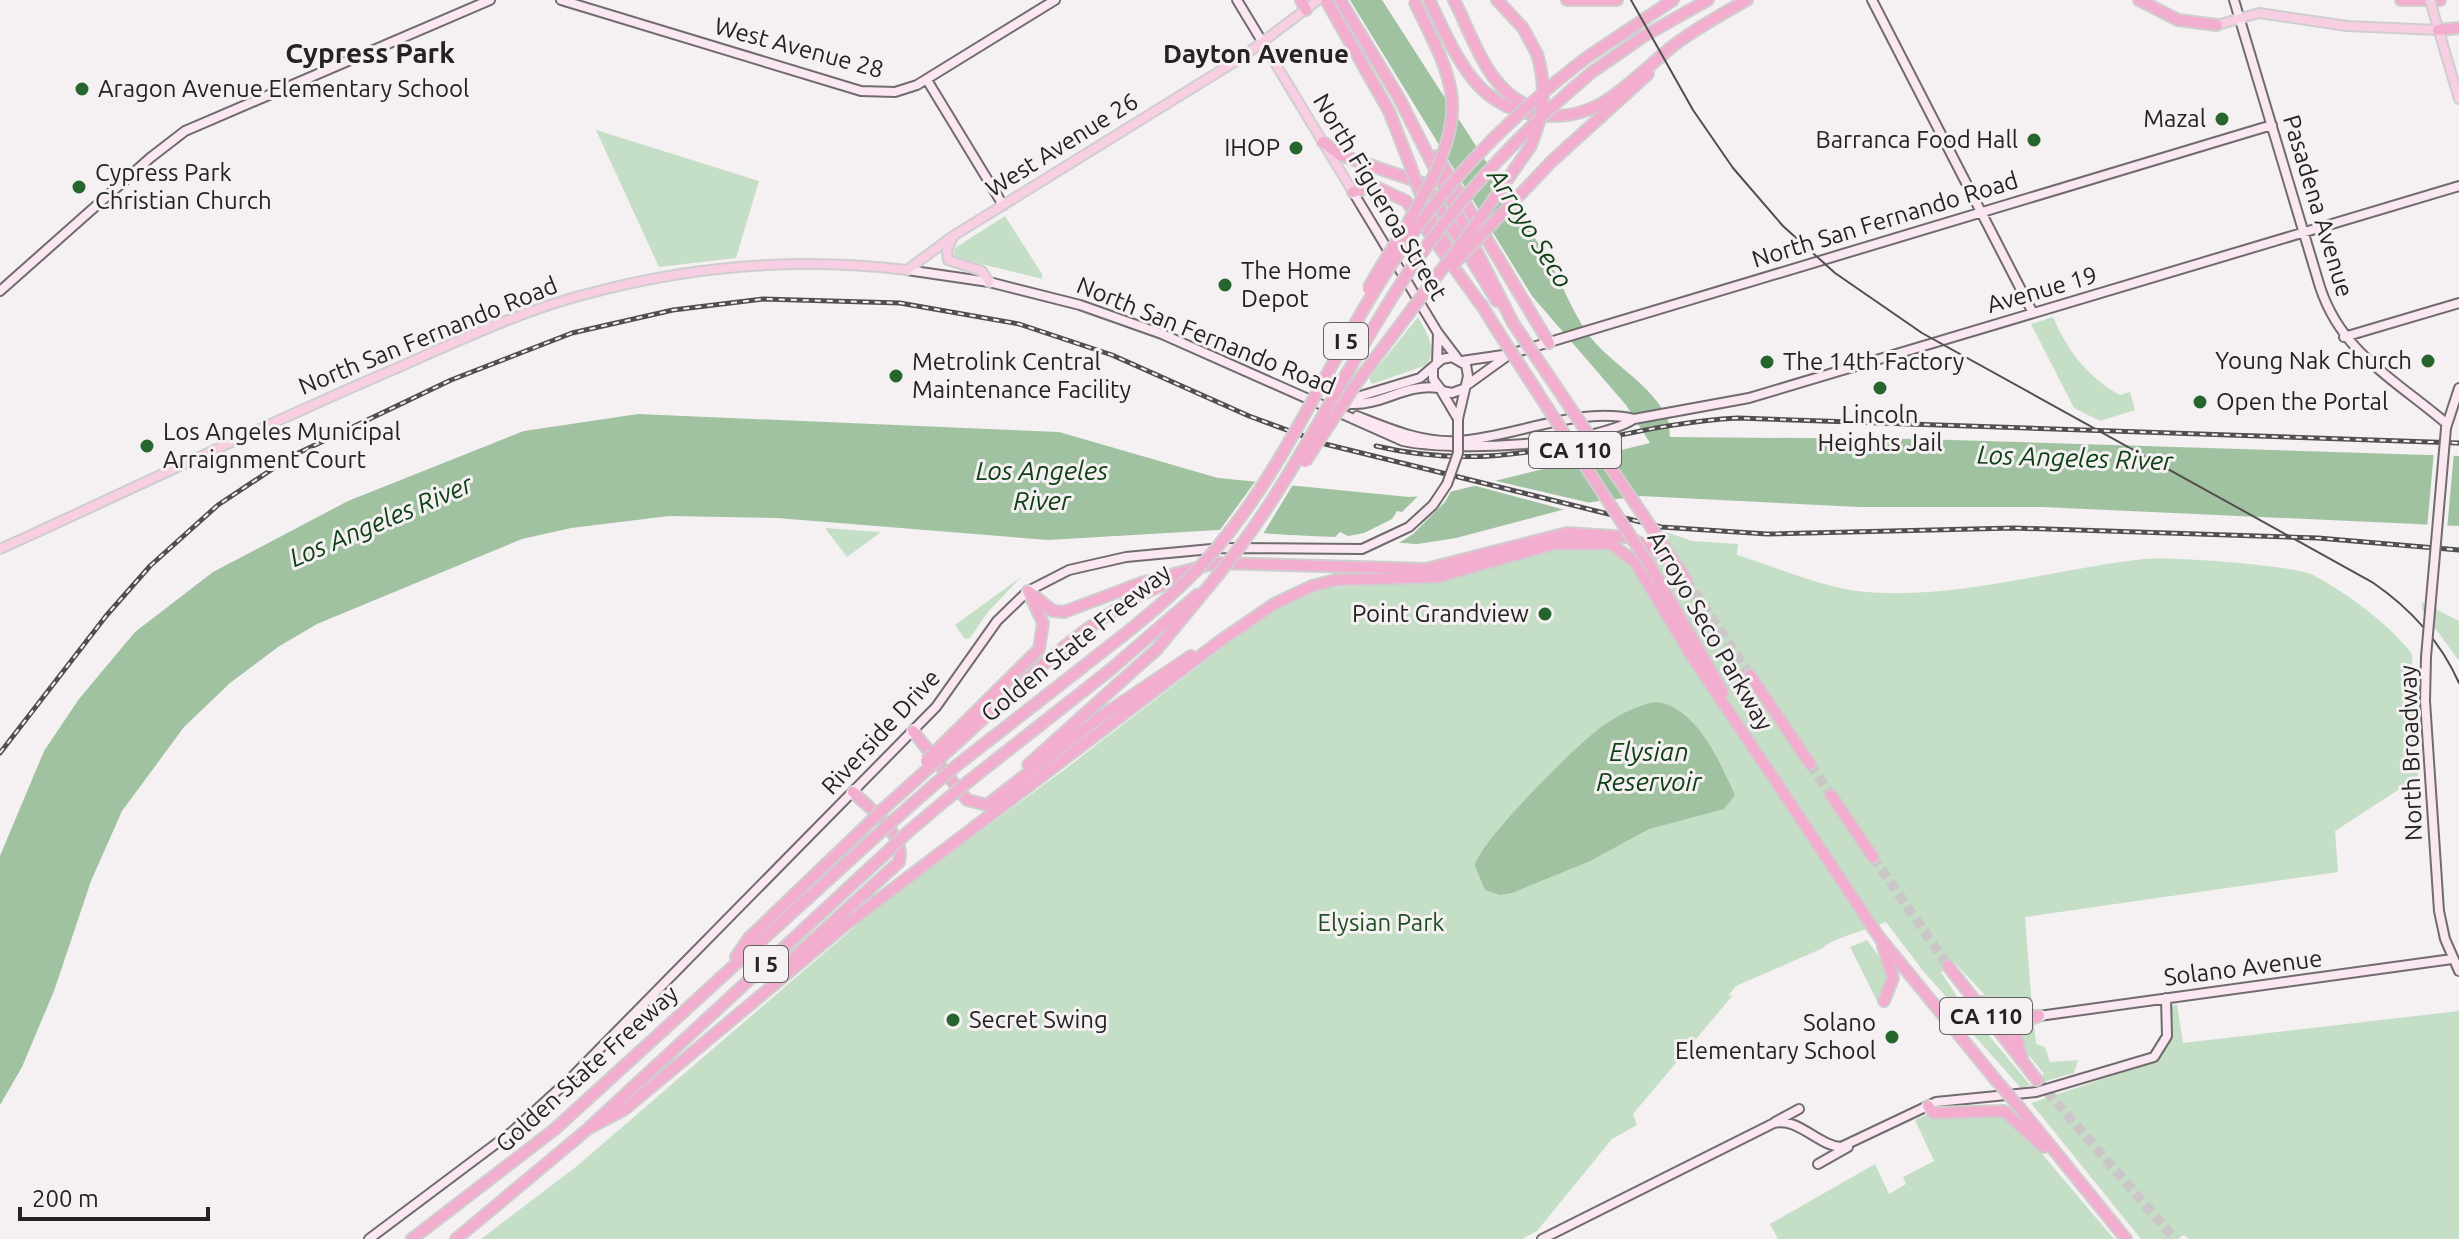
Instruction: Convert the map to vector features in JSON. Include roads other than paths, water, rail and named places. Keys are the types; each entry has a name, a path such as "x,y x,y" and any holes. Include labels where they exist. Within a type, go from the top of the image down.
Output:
{"highway":[{"name":"Arroyo Seco Parkway","path":"1326,0 1389,111 1432,221 1497,330 1652,569 1768,770 1879,937 2126,1239"},
{"name":"Arroyo Seco Parkway","path":"1340,0 1399,98 1513,322 1686,579"},
{"path":"1344,344 1385,257 1443,158 1451,132 1453,106 1448,77 1414,0"},
{"path":"1429,0 1480,87 1495,99 1526,114 1554,117 1581,112 1617,91 1694,31 1747,0"},
{"path":"1454,0 1493,78 1519,103 1562,112 1594,103 1617,91"},
{"path":"1252,534 1280,502 1340,407 1530,147 1543,102 1543,81 1537,54 1523,28 1497,0"},
{"path":"1567,0 1617,0"},
{"name":"Golden State Freeway","path":"412,1239 555,1129 936,783 1121,637 1185,581 1240,517 1399,253 1452,184 1518,113 1586,58 1673,0"},
{"name":"Golden State Freeway","path":"456,1239 589,1128 909,831 1172,619 1218,575 1252,534 1397,289 1444,222 1533,122 1592,72 1644,36 1708,0"},
{"path":"2139,0 2178,20 2217,25"},
{"path":"2401,0 2440,0"},
{"path":"1403,322 1552,161 1647,75 1728,11"},
{"path":"2438,30 2459,28"},
{"path":"1399,98 1549,343"},
{"path":"1323,142 1340,155 1425,184 1477,271 1513,322"},
{"path":"1353,192 1374,186 1406,201 1484,309"},
{"path":"1028,591 1053,611 1064,612 1182,571 1215,563 1426,569 1548,535 1588,532 1639,541 1677,567"},
{"path":"589,1128 625,1109 844,926 1220,641 1274,604 1336,580 1437,577 1554,544 1611,544 1635,562 1694,660 1768,770"},
{"path":"932,760 1074,640 1115,610 1177,578 1210,567 1242,562"},
{"path":"981,805 1136,670 1184,621 1218,575"},
{"path":"725,972 749,938 903,791 1039,649 1043,623 1028,591"},
{"path":"913,731 967,800 981,805 993,801 1120,702 1220,641"},
{"name":"Arroyo Seco Parkway","path":"1750,675 1810,764"},
{"path":"746,1007 766,983 899,862 900,847 892,832 853,792"},
{"path":"1831,795 1873,857"},
{"path":"1879,937 1893,978 1884,1001"},
{"name":"CA 110","path":"1948,966 2037,1080"},
{"path":"1969,994 2001,1016 2039,1016"},
{"path":"2025,1066 2015,1032 2023,1022 2039,1016"},
{"path":"1928,1106 1934,1113 1991,1110 2009,1113 2064,1164"}],"main road":[{"path":"0,291 150,158 185,131 490,0"},
{"name":"West Avenue 28","path":"561,0 861,91 895,92 927,80 1055,0"},
{"name":"North Figueroa Street","path":"1237,0 1438,333 1460,360"},
{"path":"1872,0 2033,313"},
{"name":"Pasadena Avenue","path":"2234,0 2325,303 2344,337 2446,426"},
{"path":"2430,0 2459,99"},
{"name":"West Avenue 26","path":"907,270 953,236 1263,43 1310,3"},
{"path":"2217,25 2239,17 2269,14 2347,26 2438,30"},
{"path":"927,80 1003,205"},
{"name":"North San Fernando Road","path":"1460,360 1510,354 1549,343 2272,125"},
{"name":"Avenue 19","path":"1342,412 1383,434 1434,447 1536,442 1599,431 1634,419 1749,398 2459,186"},
{"path":"953,236 947,251 948,260 955,265 982,271 989,282"},
{"name":"North San Fernando Road","path":"0,549 361,383 515,318 583,294 745,266 811,263 907,270 989,282 1068,301 1142,326 1342,412 1357,397 1416,379 1435,366"},
{"path":"2344,337 2459,303"},
{"name":"North Figueroa Street","path":"1435,366 1438,333"},
{"name":"North San Fernando Road","path":"1465,387 1510,354"},
{"path":"1440,390 1452,393 1465,387 1468,370 1460,360 1447,357 1435,366 1440,390 1458,419"},
{"name":"North San Fernando Road","path":"1351,404 1362,405 1417,387 1440,390"},
{"name":"Riverside Drive","path":"369,1239 437,1190 540,1107 913,731 950,691 997,621 1028,591 1069,570 1126,557 1222,548 1351,550 1393,537 1423,516 1451,475 1458,453 1458,419 1465,387"},
{"name":"North Broadway","path":"2459,388 2446,426 2424,676 2439,911 2452,959 2459,971"},
{"name":"Avenue 19","path":"1342,412 1404,434 1456,441 1593,418 1619,415 1634,419"},
{"name":"Solano Avenue","path":"2039,1016 2452,959"},
{"path":"1818,1164 1854,1143 1947,1099 2052,1089 2154,1057 2167,1036 2166,998"},
{"path":"1542,1239 1799,1109"},
{"path":"1778,1122 1827,1144 1841,1147 1854,1143"}],"water":[{"name":"Los Angeles River","path":"1350,0 1382,0 1543,251 1586,331 1661,406 1668,420 1670,437 1919,439 2459,456 2459,526 2042,507 1859,507 1641,496 1592,502 1456,538 1417,544 1218,530 1048,540 777,518 669,516 571,528 522,539 317,624 278,647 230,683 184,727 122,811 91,881 54,991 22,1067 0,1105 0,856 44,751 79,699 135,632 213,572 348,501 524,431 638,414 1059,432 1218,478 1409,497 1437,495 1650,443 1626,405 1532,296"},
{"name":"Elysian Reservoir","path":"1656,702 1671,706 1683,714 1705,738 1735,795 1724,809 1649,829 1590,861 1512,893 1500,895 1485,890 1475,866 1480,854 1508,818 1595,732 1624,713"}],"tunnel":[{"path":"1686,579 1750,675"},
{"path":"1810,764 1831,795"},
{"path":"1873,857 1948,966"},
{"path":"2037,1080 2175,1239"}],"tram line":[{"path":"1631,0 1693,110 1733,168 1783,226 1835,273 1922,333 2372,582 2423,626 2443,653 2459,683"}],"railway":[{"path":"0,753 106,616 150,566 218,505 292,456 451,380 572,333 673,310 763,299 900,303 1019,324 1112,355 1249,416 1325,444 1661,527 1767,534 2014,528 2318,538 2459,550"},
{"path":"1376,446 1426,455 1472,457 1560,447 1646,430 1738,418 2459,443"}],"place":[{"name":"Aragon Avenue Elementary School","path":"82,89"},
{"name":"Mazal","path":"2222,119"},
{"name":"Barranca Food Hall","path":"2034,140"},
{"name":"IHOP","path":"1296,148"},
{"name":"Cypress Park Christian Church","path":"79,187"},
{"name":"The Home Depot","path":"1225,285"},
{"name":"Young Nak Church","path":"2428,361"},
{"name":"The 14th Factory","path":"1767,362"},
{"name":"Metrolink Central Maintenance Facility","path":"896,376"},
{"name":"Lincoln Heights Jail","path":"1880,388"},
{"name":"Open the Portal","path":"2200,402"},
{"name":"Los Angeles Municipal Arraignment Court","path":"147,446"},
{"name":"Point Grandview","path":"1545,614"},
{"name":"Secret Swing","path":"953,1020"},
{"name":"Solano Elementary School","path":"1892,1037"}],"district":[{"name":"Cypress Park","path":"370,53"},
{"name":"Dayton Avenue","path":"1256,54"}],"water label":[{"name":"Arroyo Seco","path":"1530,228"}],"park label":[{"name":"Elysian Park","path":"1381,923"}]}
